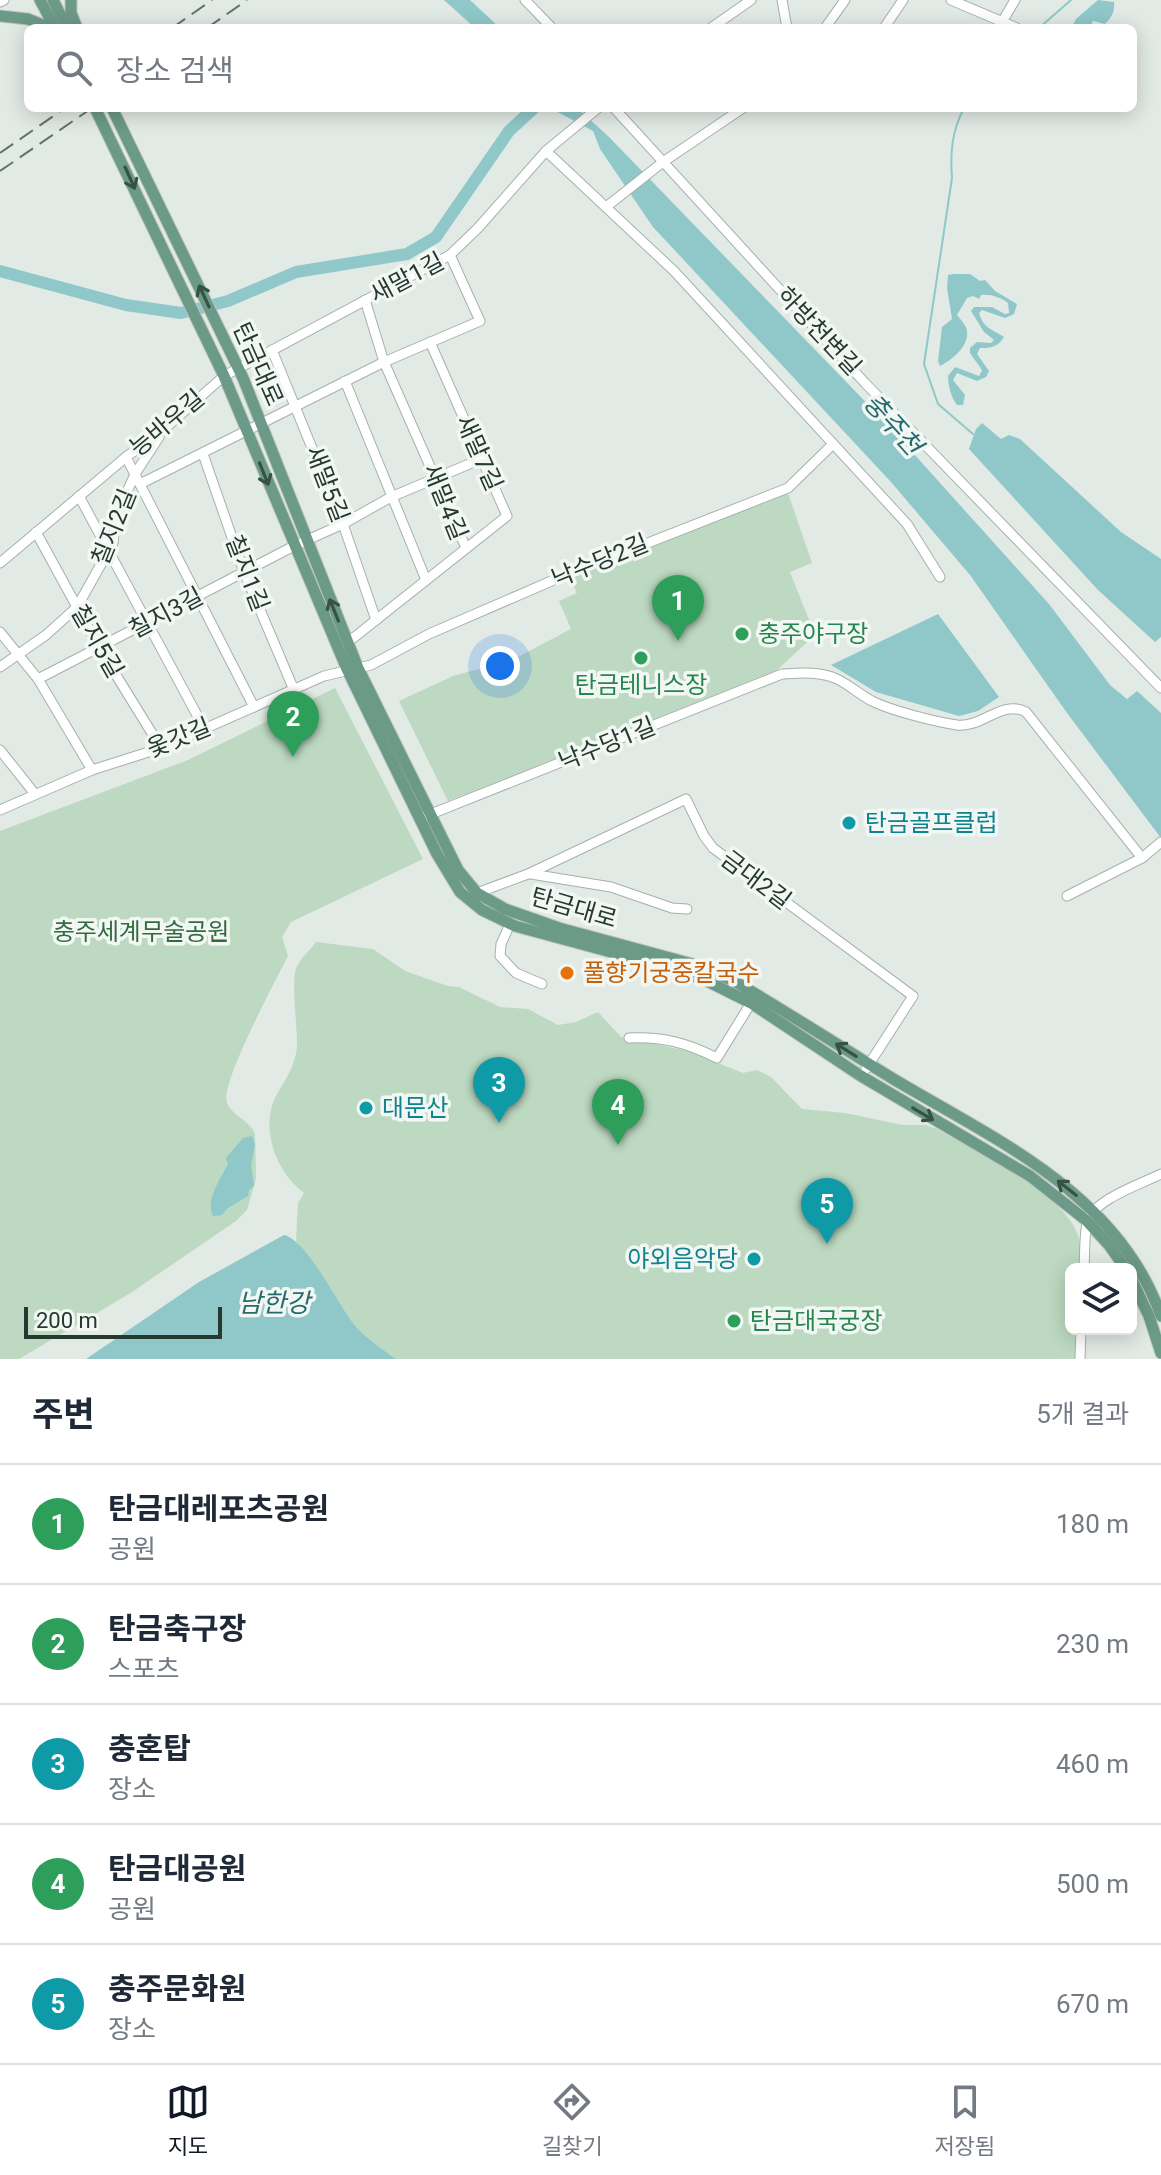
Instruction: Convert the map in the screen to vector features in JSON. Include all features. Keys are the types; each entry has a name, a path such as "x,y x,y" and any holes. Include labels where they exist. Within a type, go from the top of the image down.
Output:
{"main road":[{"path":"40,0 51,24"},
{"path":"53,0 65,24"},
{"path":"71,0 75,24"},
{"path":"0,16 42,24"},
{"name":"탄금대로","path":"97,112 224,376 294,546 425,817 447,873 460,892 482,910 510,924 674,969 703,979 751,1003 861,1076 1030,1176 1087,1221 1122,1263"},
{"name":"탄금대로","path":"114,112 239,368 347,643 352,669"},
{"name":"탄금대로","path":"425,817 458,870 477,893 494,904 525,917 714,971 773,1003 1042,1168 1094,1210 1134,1260 1161,1316"},
{"path":"1137,1291 1161,1353"}],"street":[{"path":"525,0 548,24"},
{"path":"717,24 751,0"},
{"path":"782,0 786,24"},
{"path":"828,24 845,0"},
{"path":"887,24 903,0"},
{"path":"951,0 1007,24"},
{"path":"1002,22 1015,0"},
{"name":"새말1길","path":"239,368 450,255 471,236 546,151 593,112"},
{"name":"하방천변길","path":"618,112 865,383 1161,688"},
{"path":"606,207 663,162 737,112"},
{"path":"546,151 674,271 907,524 940,577"},
{"name":"칠지2길","path":"0,667 46,635 77,607 113,543 116,516 138,479 203,454 384,362 480,321 450,255"},
{"name":"새말4길","path":"347,643 466,548 384,362 365,300"},
{"name":"새말7길","path":"430,342 507,516 466,548"},
{"name":"새말5길","path":"272,350 343,524 376,620"},
{"name":"능바우길","path":"0,563 126,457 162,431 224,376 239,368"},
{"path":"345,381 426,580"},
{"path":"138,479 162,431"},
{"name":"낙수당2길","path":"352,669 371,665 429,634 556,579 788,488 833,444"},
{"name":"칠지1길","path":"203,454 244,572 294,690"},
{"path":"126,457 254,707"},
{"name":"칠지3길","path":"38,679 391,497 481,459"},
{"path":"79,496 204,728"},
{"name":"칠지5길","path":"36,532 100,649 161,748"},
{"path":"0,632 38,679 92,770"},
{"name":"옻갓길","path":"0,810 92,770 161,748 324,676 352,669"},
{"name":"낙수당1길","path":"425,817 782,674 812,673 839,680 887,707 951,724 976,724 1006,708 1014,707 1026,712 1145,855"},
{"path":"0,750 35,794"},
{"name":"금대2길","path":"477,893 528,874 686,799 713,848 913,996 869,1064"},
{"path":"1067,896 1145,855 1161,842"},
{"path":"528,874 611,887 672,908 687,909"},
{"path":"510,924 501,944 500,956 507,967 542,984"},
{"path":"629,1038 669,1039 717,1058 751,1003"},
{"path":"861,1076 869,1064"},
{"path":"1084,1263 1087,1221 1094,1210 1105,1201 1161,1174"},
{"path":"1080,1359 1081,1335"}],"green space":[{"path":"788,493 812,563 790,572 815,635 777,670 448,801 399,701 453,676 512,660 571,629 559,601 577,593 570,579"},
{"name":"충주세계무술공원","path":"335,688 423,859 291,922 282,937 288,956 240,1054 227,1092 229,1107 255,1134 256,1179 247,1210 236,1221 129,1294 19,1359 0,1359 0,831 188,760"},
{"path":"316,942 373,949 405,971 459,987 500,1007 528,1009 558,1025 576,1022 598,1012 621,1037 688,1051 743,1073 757,1070 771,1077 802,1109 937,1129 1021,1177 1061,1209 1074,1226 1080,1247 1079,1263 1065,1263 1065,1335 1076,1335 1075,1359 396,1359 353,1323 296,1241 298,1203 304,1193 279,1163 270,1137 271,1110 296,1054 294,992 295,972"}],"water":[{"path":"444,0 470,0 496,24 471,24"},
{"path":"1098,0 1114,2 1110,19 1105,24 1093,21 1092,24 1073,24"},
{"name":"충주천","path":"557,112 581,112 608,136 887,424 1049,604 1110,685 1127,699 1137,691 1161,713 1161,838 1067,713 970,575 891,482 653,227 600,149 593,131"},
{"path":"970,274 980,281 985,280 995,291 1017,304 1014,314 1005,318 982,310 979,313 986,326 1004,337 994,346 980,348 977,354 989,371 986,377 977,381 957,373 953,380 965,395 963,405 957,405 953,399 948,376 955,367 979,376 982,370 970,348 977,342 991,343 994,340 984,332 971,311 974,307 992,307 1009,313 1008,303 995,296 967,298 957,315 964,323 967,338 962,348 940,366 942,327 952,319 948,275"},
{"path":"982,423 1001,439 1009,435 1020,439 1121,532 1161,559 1161,637 1155,642 1098,590 969,449 976,429"},
{"path":"938,614 999,697 978,711 959,716 876,692 831,665"},
{"path":"252,1136 255,1145 251,1165 254,1186 248,1196 222,1215 213,1216 212,1196 228,1164 226,1158 243,1138"},
{"name":"남한강","path":"284,1235 293,1239 312,1260 358,1328 396,1359 86,1359 199,1282"}],"waterway":[{"path":"1044,24 1071,0"},
{"path":"0,271 126,305 181,313 228,301 296,272 407,254 436,237 509,131 530,112"},
{"path":"962,112 953,142 952,178 924,364 938,404 973,434"}],"railway":[{"path":"178,24 212,0"},
{"path":"213,24 247,0"},
{"path":"0,153 59,112"},
{"path":"0,171 86,112"}],"place":[{"name":"충주야구장","path":"742,634"},
{"name":"탄금대레포츠공원","path":"678,641"},
{"name":"탄금테니스장","path":"641,658"},
{"name":"탄금축구장","path":"293,757"},
{"name":"탄금골프클럽","path":"849,823"},
{"name":"풀향기궁중칼국수","path":"567,973"},
{"name":"대문산","path":"366,1108"},
{"name":"충혼탑","path":"499,1123"},
{"name":"탄금대공원","path":"618,1145"},
{"name":"충주문화원","path":"827,1244"},
{"name":"야외음악당","path":"754,1259"},
{"name":"탄금대국궁장","path":"734,1321"}]}
